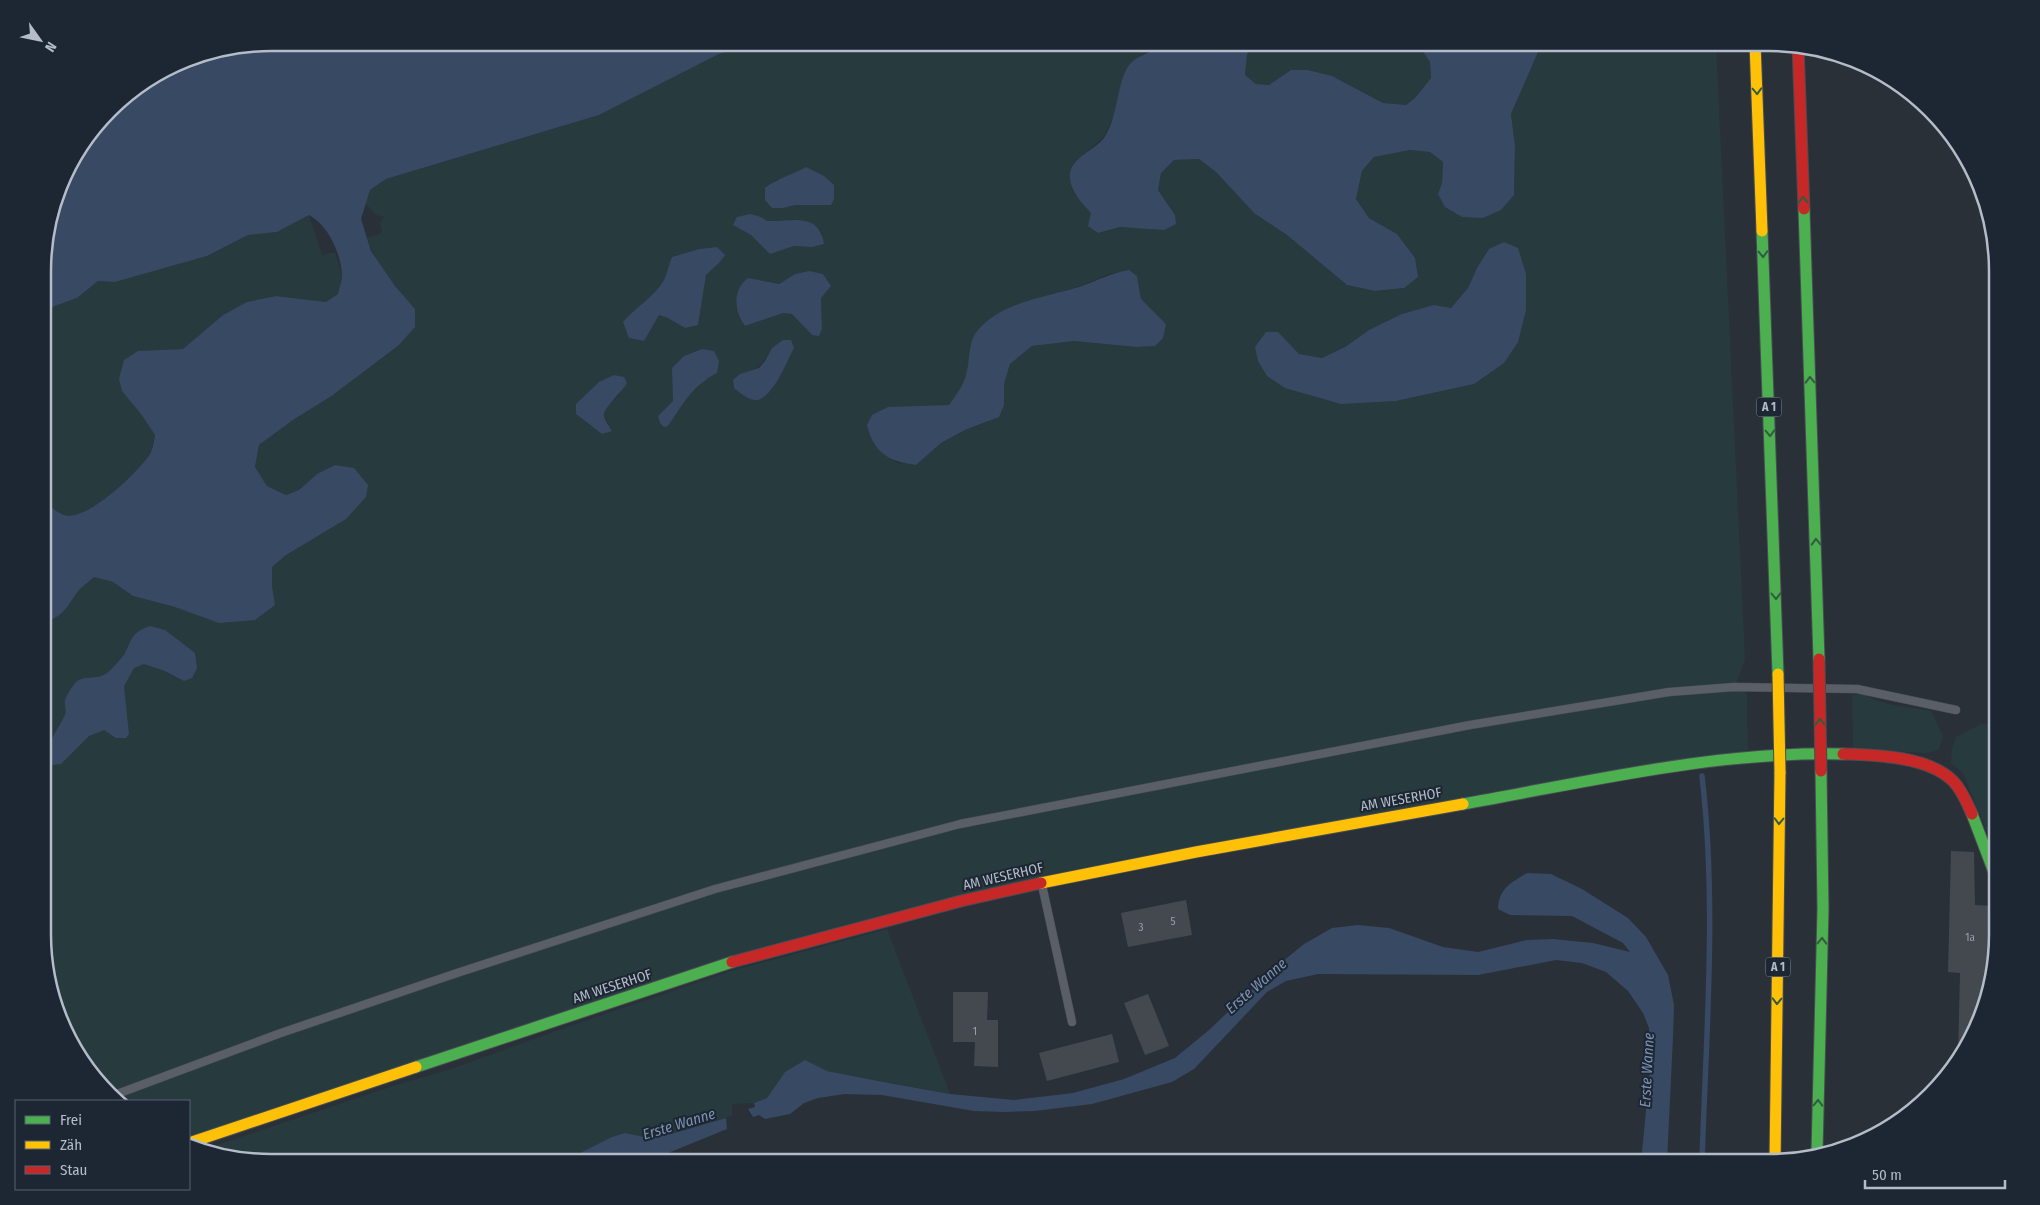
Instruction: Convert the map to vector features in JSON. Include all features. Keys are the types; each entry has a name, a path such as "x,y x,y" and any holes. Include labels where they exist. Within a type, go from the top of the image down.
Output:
{"main road":[{"name":"A 1","path":"1755,51 1776,590 1780,772 1775,1154"},
{"path":"1798,53 1817,581 1821,771 1823,909 1817,1148"},
{"name":"AM WESERHOF","path":"197,1140 736,961 961,902 1042,883 1196,852 1620,774 1744,757 1850,754 1918,762 1939,770 1952,780 1968,804 1989,859"}],"lane":[{"path":"120,1093 278,1034 714,889 960,824 1470,725 1670,692 1734,687 1857,689 1956,710"},
{"path":"1042,883 1072,1022"}],"green space":[{"path":"729,51 1152,51 1142,55 1122,83 1116,111 1104,137 1075,161 1070,174 1072,190 1091,213 1098,233 1120,227 1141,228 1175,215 1158,190 1161,173 1174,160 1199,159 1216,172 1254,213 1287,235 1347,285 1375,291 1404,288 1415,258 1397,234 1369,218 1356,199 1362,171 1374,157 1410,150 1430,152 1443,162 1442,183 1438,194 1514,195 1515,146 1511,114 1539,51 1716,51 1745,659 1737,681 1747,695 1748,751 972,893 190,1137 190,1100 127,1100 106,1079 88,1056 74,1031 63,1004 55,976 51,933 51,620 66,609 81,588 93,577 113,582 133,596 175,607 275,605 272,567 286,555 317,474 299,490 286,495 267,486 255,467 259,445 293,420 333,395 399,345 415,309 381,267 367,238 382,233 380,223 384,217 376,215 365,203 370,190 386,179 599,115 719,54","holes":["806,167 831,205 795,205 775,180 792,175","761,217 766,221 805,221 811,223 823,235 812,247 794,246 770,254 751,235","717,247 719,263 706,275 685,328 659,315 644,341 630,338 623,322 660,286 672,257 699,249","1477,268 1474,384 1396,401 1255,347 1322,358 1345,347 1369,330 1434,305 1451,308 1468,288","809,271 821,298 822,329 812,335 792,314 783,313 745,326 740,319 736,307 738,296 748,278 779,284 795,274","1111,273 1137,276 1141,299 1166,324 1155,346 1136,347 1074,341 1032,346 1010,364 1004,384 1004,405 988,422 965,430 941,443 916,465 898,463 881,452 919,407 949,405 961,389 967,374 975,334 1058,293","772,348 782,372 771,390 763,398 740,374 759,366","702,349 714,351 717,373 703,382 693,392 675,416 658,416 673,401 673,389 684,356","621,393 606,408 604,416 609,425 602,434 576,414"]},
{"path":"1249,51 1422,51 1430,62 1431,78 1415,98 1406,105 1383,103 1332,76 1308,70 1291,70 1269,85 1256,84 1245,75"},
{"path":"309,215 322,255 335,252 342,276 338,294 327,302 276,296 248,302 223,315 183,349 162,351 141,414 155,435 151,452 144,462 111,494 85,511 74,515 64,515 51,507 51,307 77,298 98,281 115,282 207,256 248,235 277,232"},
{"path":"1863,694 1887,704 1931,711 1943,736 1939,749 1929,753 1853,750 1852,695"},
{"path":"1981,724 1989,724 1989,837 1963,773 1951,763 1952,749 1956,737"},
{"path":"887,929 950,1094 827,1071 805,1060 785,1072 767,1098 754,1103 732,1104 732,1116 671,1134 644,1137 625,1134 580,1154 272,1154 243,1152 214,1146 396,1085 451,1069 731,971"}],"water":[{"path":"272,51 729,51 719,54 599,115 386,179 370,190 361,219 371,251 395,286 415,309 415,327 399,345 333,395 293,420 259,445 255,467 267,486 286,495 299,490 317,474 335,465 354,468 368,485 366,497 346,519 286,555 272,567 275,605 255,620 219,623 175,607 133,596 113,582 94,577 81,588 62,613 51,620 51,507 64,515 74,515 98,504 135,472 152,450 155,435 122,391 119,379 124,360 138,351 183,349 223,315 247,302 276,296 326,302 338,294 342,280 339,258 332,240 322,226 309,215 277,232 248,235 207,256 115,282 98,281 77,298 51,307 51,272 55,229 63,201 74,174 88,149 106,126 126,106 149,88 187,68 229,55"},
{"path":"1152,51 1249,51 1245,75 1256,84 1269,85 1291,70 1308,70 1332,76 1383,103 1406,105 1415,98 1431,78 1430,62 1422,51 1539,51 1511,114 1515,146 1514,195 1501,210 1483,218 1462,217 1445,207 1438,194 1442,183 1443,162 1430,152 1410,150 1374,157 1362,171 1356,199 1369,218 1397,234 1415,258 1418,277 1404,288 1375,291 1347,285 1287,235 1254,213 1216,172 1199,159 1174,160 1161,173 1158,190 1175,215 1176,224 1164,230 1120,227 1098,233 1088,226 1091,213 1073,190 1070,173 1080,157 1100,142 1109,130 1125,72 1136,59"},
{"path":"806,167 824,176 834,185 834,199 831,205 795,205 772,208 765,200 765,188"},
{"path":"750,214 767,221 803,220 810,222 821,234 824,244 812,247 794,246 770,254 751,235 733,225 737,217"},
{"path":"1504,242 1518,248 1526,274 1526,310 1518,342 1504,363 1474,384 1396,401 1341,404 1285,388 1267,376 1258,361 1255,347 1266,332 1278,332 1299,354 1322,358 1345,347 1369,330 1402,314 1434,305 1451,308 1468,288 1477,268 1489,249"},
{"path":"717,247 725,255 706,275 698,325 685,328 659,315 644,341 629,338 623,322 660,286 672,257 699,249"},
{"path":"1129,270 1137,276 1141,299 1166,324 1163,338 1155,346 1136,347 1074,341 1032,346 1010,364 1004,384 1004,405 999,417 965,430 941,443 916,465 906,464 890,458 878,449 873,442 867,425 872,415 888,407 949,405 965,379 971,343 975,334 996,315 1024,302 1082,286"},
{"path":"809,271 823,274 831,286 821,298 822,329 819,336 812,335 792,314 783,313 745,326 741,320 736,301 739,289 748,278 779,284 795,274"},
{"path":"783,340 791,340 794,348 778,379 767,394 761,399 755,400 746,397 734,388 733,380 740,374 759,368 772,348"},
{"path":"702,349 714,351 719,361 717,373 694,390 668,426 664,427 660,423 658,416 673,401 672,368 684,356"},
{"path":"614,375 624,377 627,383 604,413 612,431 602,434 576,414 576,404 599,382"},
{"path":"150,626 165,630 195,653 197,668 192,678 184,681 165,671 144,664 134,668 124,686 129,734 126,738 116,738 104,730 89,736 61,764 52,765 51,742 65,715 65,700 75,683 82,679 99,677 107,673 125,653 136,633"},
{"name":"Erste Wanne","path":"1527,873 1551,874 1582,889 1628,918 1646,937 1668,975 1674,1005 1667,1154 1642,1154 1650,1070 1649,1028 1643,1013 1628,991 1606,972 1582,963 1556,960 1478,975 1318,974 1286,981 1267,992 1194,1069 1172,1082 1092,1104 1035,1111 974,1111 882,1095 845,1094 818,1098 804,1103 790,1114 765,1119 759,1115 753,1117 748,1109 755,1107 754,1103 767,1098 785,1072 805,1060 827,1071 889,1083 950,1094 1014,1100 1073,1093 1124,1079 1175,1058 1209,1030 1271,971 1304,944 1332,928 1358,925 1389,928 1443,947 1478,952 1527,940 1553,939 1593,943 1630,952 1623,943 1572,916 1510,915 1498,909 1503,891 1511,883"},
{"path":"726,1118 727,1129 666,1154 580,1154 612,1137 625,1133 644,1137 671,1134"}],"building":[{"path":"1951,851 1974,852 1975,905 1989,906 1987,962 1977,1004 1958,1045 1960,973 1948,972"},
{"path":"1186,900 1192,935 1128,947 1121,913"},
{"path":"953,992 988,992 987,1020 998,1020 998,1067 974,1066 975,1042 953,1042"},
{"path":"1148,994 1169,1046 1145,1055 1124,1003"},
{"path":"1112,1034 1119,1062 1047,1081 1039,1053"}],"waterway":[{"path":"1702,776 1709,872 1710,921 1702,1154"}],"traffic: fast":[{"path":"1804,209 1819,659"},
{"path":"1762,231 1778,674"},
{"path":"1463,804 1699,763 1747,757 1843,754"},
{"path":"1817,1148 1823,909 1821,771"},
{"path":"1972,814 1989,859"},
{"path":"416,1067 732,962"}],"traffic: slow":[{"path":"1755,51 1762,231"},
{"path":"1778,674 1780,772"},
{"path":"1775,1154 1780,772"},
{"path":"1041,883 1196,852 1463,804"},
{"path":"197,1140 416,1067"}],"traffic: jam":[{"path":"1798,53 1804,209"},
{"path":"1819,659 1821,771"},
{"path":"1843,754 1901,758 1930,766 1953,781 1964,797 1972,814"},
{"path":"732,962 961,901 1041,883"}]}
